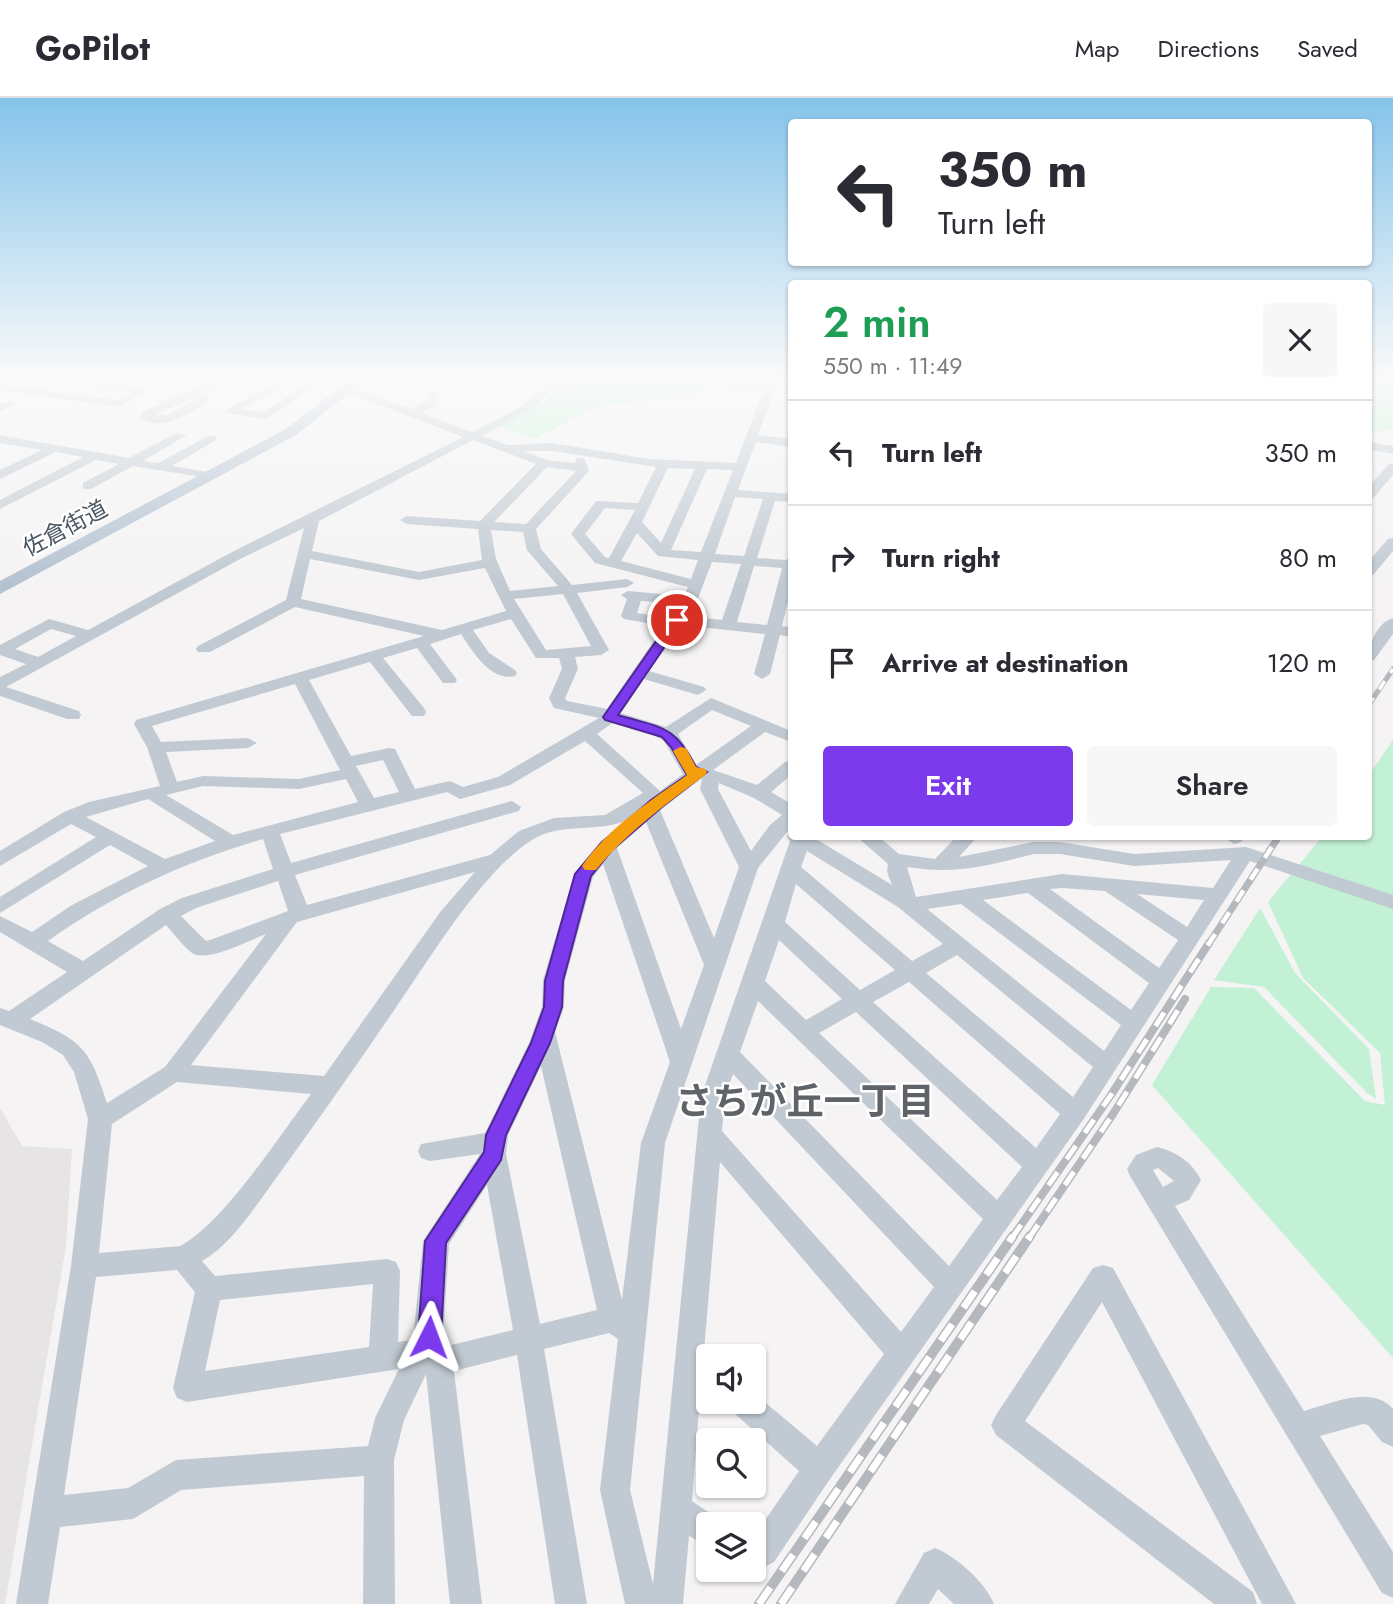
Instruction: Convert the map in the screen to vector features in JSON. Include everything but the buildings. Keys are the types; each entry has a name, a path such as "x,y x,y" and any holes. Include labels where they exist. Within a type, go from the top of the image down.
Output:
{"main road":[{"name":"佐倉街道","path":"0,588 266,445"}],"street":[{"path":"38,445 209,476"},
{"path":"87,486 162,445"},
{"path":"160,467 199,445"},
{"path":"0,684 237,555 456,445"},
{"path":"497,445 544,463 582,468"},
{"path":"33,942 82,905 163,866 231,842 369,806 450,786 460,793 504,781 587,734 610,717 689,601 749,445"},
{"path":"504,448 542,446 663,464 740,467"},
{"path":"1372,446 1393,450"},
{"path":"0,475 55,448"},
{"path":"407,520 529,528 583,471 576,450"},
{"path":"1,504 96,455"},
{"path":"484,527 544,463"},
{"path":"617,558 663,464"},
{"path":"663,553 702,466"},
{"path":"1380,485 1393,467"},
{"path":"732,493 788,498"},
{"path":"728,625 770,497"},
{"path":"643,507 601,504 578,534 600,560 695,584"},
{"path":"293,602 313,519"},
{"path":"635,523 663,553 788,564"},
{"path":"484,527 489,563 515,613 542,655 601,650 567,588 534,550 529,528"},
{"path":"1381,556 1393,542"},
{"path":"306,554 419,576 489,563"},
{"path":"762,674 788,575"},
{"path":"506,596 567,588 630,591 689,601"},
{"path":"630,591 629,616 788,632"},
{"path":"204,649 293,602 442,635"},
{"path":"170,788 156,747 142,724 515,613"},
{"path":"1374,641 1393,623"},
{"path":"39,663 2,650 49,624 89,635"},
{"path":"464,628 483,656 509,673"},
{"path":"420,641 449,680"},
{"path":"566,654 570,670 557,698 560,704 667,734 701,773 749,867"},
{"path":"373,656 418,712"},
{"path":"640,673 698,690"},
{"path":"299,677 369,806"},
{"path":"0,691 73,715"},
{"path":"667,734 711,703 788,736"},
{"path":"84,1266 183,1258 198,1250 233,1216 330,1086 448,916 497,859 526,835 554,824 608,821 623,815 701,773 763,725"},
{"path":"587,734 651,801 715,964"},
{"path":"156,747 248,743"},
{"path":"0,860 71,816 96,806 202,781 299,784 389,753 411,796"},
{"path":"758,793 788,768"},
{"path":"701,773 781,804 788,819"},
{"path":"504,781 512,807 526,835"},
{"path":"150,793 231,842"},
{"path":"571,1604 495,1148 496,1135 553,1007 554,981 584,874 651,801"},
{"path":"6,1018 83,971 167,914 189,903 284,872 512,807"},
{"path":"71,816 163,866"},
{"path":"641,1604 615,1490 623,1328 653,1143 749,867 777,829 788,828"},
{"path":"270,832 295,916"},
{"path":"0,906 110,837"},
{"path":"699,1344 713,1097 791,869 792,840"},
{"path":"812,840 909,905 1107,1066"},
{"path":"875,840 898,860 939,866 981,861 1064,842 1134,860 1237,841 1393,902"},
{"path":"939,866 965,840"},
{"path":"766,1548 819,1468 1075,1113 1163,982 1219,895 1237,841"},
{"path":"607,847 681,1061"},
{"path":"167,914 201,949 213,947 295,916 497,859"},
{"path":"898,860 897,872 909,905"},
{"path":"791,869 1075,1113"},
{"path":"909,905 1062,881 1219,895"},
{"path":"1031,885 1163,982"},
{"path":"1109,885 1191,939"},
{"path":"964,896 1135,1024"},
{"path":"100,1119 173,1073 295,916"},
{"path":"0,923 83,971"},
{"path":"774,923 1037,1165"},
{"path":"804,1031 958,945"},
{"path":"753,983 999,1217"},
{"path":"6,1018 50,1036 71,1049 85,1070 100,1119 84,1266 32,1604"},
{"path":"544,1032 623,1328"},
{"path":"727,1054 951,1286"},
{"path":"173,1073 330,1086"},
{"path":"710,1134 903,1355"},
{"path":"430,1151 495,1148"},
{"path":"466,1604 430,1350 436,1241 495,1148"},
{"path":"1158,1201 1393,1582"},
{"path":"183,1258 209,1289"},
{"path":"209,1289 387,1271 383,1358"},
{"path":"1241,1604 1006,1425 1103,1276 1280,1604"},
{"path":"209,1289 187,1388 430,1350 623,1328"},
{"path":"379,1604 379,1460 390,1418 430,1350"},
{"path":"667,1604 696,1378"},
{"path":"1297,1427 1363,1410 1376,1412 1393,1432"},
{"path":"757,1414 819,1468"},
{"path":"46,1513 133,1503 177,1475 379,1460"},
{"path":"677,1510 696,1522"},
{"path":"911,1604 934,1564 978,1604"}],"shaded area":[{"path":"0,1108 22,1146 72,1149 66,1246 5,1604 0,1604"}],"green space":[{"path":"1393,740 1393,1358 1152,1085 1211,987 1254,988 1365,1101 1385,1105 1380,1053 1303,978 1268,902 1320,840 1372,840 1372,771"},
{"path":"1260,908 1295,973 1369,1049 1376,1099 1367,1093 1264,987 1214,980"}],"railway":[{"path":"1372,700 1393,669"},
{"path":"1208,945 1276,840"},
{"path":"1012,1238 1111,1095 1209,943"},
{"path":"1029,1238 1113,1114 1185,999"},
{"path":"759,1604 1013,1236"},
{"path":"781,1604 1030,1236"}],"slow traffic":[{"path":"590,866 650,809 700,772 690,771 680,751"}],"district":[{"name":"さちが丘一丁目","path":"805,1101"}],"route":[{"path":"429,1337 436,1241 494,1154 496,1135 541,1043 553,1007 554,981 584,874 607,847 656,803 700,772 690,771 677,745 667,734 621,718 610,717 677,620"}]}
